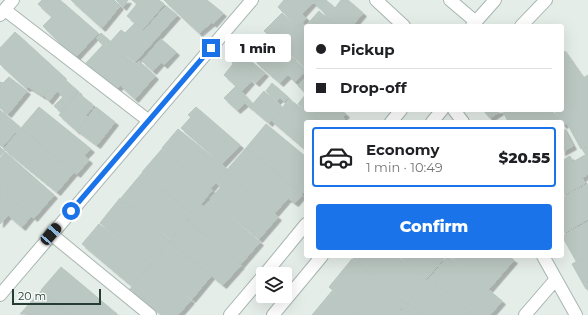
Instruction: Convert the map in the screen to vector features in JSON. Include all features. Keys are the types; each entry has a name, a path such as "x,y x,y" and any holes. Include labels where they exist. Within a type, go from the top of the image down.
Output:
{"street":[{"path":"14,0 2,13 149,121"},
{"path":"0,294 252,0"},
{"path":"376,0 402,24"},
{"path":"450,0 474,24 495,0"},
{"path":"523,24 546,0"},
{"path":"394,120 400,112"},
{"path":"434,120 440,112"},
{"path":"271,267 304,226"},
{"path":"51,234 150,315"},
{"path":"274,315 320,258"},
{"path":"544,258 576,315"},
{"path":"525,315 556,278"},
{"path":"230,315 256,284"}],"building":[{"path":"42,0 60,0 98,33 75,58 43,26 52,17 38,4"},
{"path":"71,0 114,0 120,6 102,28"},
{"path":"116,0 128,0 123,7"},
{"path":"132,0 159,0 164,4 143,29 127,16 137,4"},
{"path":"164,0 207,0 223,13 213,24 212,22 199,33"},
{"path":"284,0 326,0 335,8 341,0 348,0 363,13 354,24 334,24 313,2 302,14 306,18 298,27 278,7"},
{"path":"166,6 177,15 135,62 111,41 121,30 125,33 135,23 144,31"},
{"path":"319,11 334,24 308,24"},
{"path":"282,13 298,28 303,23 304,24 304,47 295,58 264,31"},
{"path":"15,32 63,76 43,96 29,87 26,88 0,64 0,48"},
{"path":"101,33 136,65 139,61 155,76 135,99 120,85 116,90 86,63 103,45 96,38"},
{"path":"161,39 176,52 164,65 161,62 153,71 142,61"},
{"path":"276,43 304,68 304,72 295,82 288,75 280,83 257,63"},
{"path":"304,49 304,66 296,59"},
{"path":"564,51 583,78 588,75 588,145 581,149 567,123 564,124 564,120 560,120 555,112 564,112"},
{"path":"241,53 265,73 256,83 232,63"},
{"path":"233,64 251,81 242,91 224,75"},
{"path":"9,77 27,91 8,114 0,108 0,82 3,83"},
{"path":"62,77 79,92 61,112 54,106 63,97 57,91 49,101 44,96"},
{"path":"304,79 304,91 298,86"},
{"path":"272,83 288,97 284,102 280,98 277,101 266,91"},
{"path":"236,86 253,104 249,107 245,103 237,110 224,98"},
{"path":"264,91 282,107 269,123 250,107"},
{"path":"77,92 92,104 92,109 89,109 86,115 88,117 77,131 59,115"},
{"path":"304,96 304,109 298,104"},
{"path":"289,99 304,110 304,112 307,112 317,120 304,120 304,148 272,121"},
{"path":"39,107 91,149 84,156 89,160 77,174 21,128"},
{"path":"96,107 115,122 97,145 78,131"},
{"path":"196,107 240,145 222,164 181,128 191,117 188,115"},
{"path":"0,110 20,127 2,147 0,145"},
{"path":"308,112 344,112 346,114 343,117 345,120 318,120"},
{"path":"485,112 499,112 490,118"},
{"path":"503,112 553,112 558,120 507,120"},
{"path":"266,124 304,155 304,192 302,194 246,148"},
{"path":"21,128 74,172 57,192 4,149"},
{"path":"178,129 227,169 211,188 162,148"},
{"path":"564,130 573,146 564,151"},
{"path":"0,147 4,151 0,156"},
{"path":"588,147 588,159 583,150"},
{"path":"246,148 302,195 295,203 288,198 275,213 225,172"},
{"path":"162,149 212,190 193,214 142,172"},
{"path":"5,152 54,195 34,218 0,188 0,158"},
{"path":"585,155 588,161 588,174 582,178 585,183 564,195 564,160 570,156 573,162"},
{"path":"142,173 192,214 171,239 121,198"},
{"path":"225,173 278,217 259,239 210,199 221,187 216,183"},
{"path":"588,184 588,219 564,233 564,197"},
{"path":"0,189 31,216 22,227 8,215 0,224"},
{"path":"120,198 170,240 150,264 100,223"},
{"path":"210,200 260,242 241,264 188,220 201,205 204,207"},
{"path":"188,221 241,265 223,285 170,241"},
{"path":"588,222 588,254 576,261 564,240 564,235"},
{"path":"99,224 150,265 132,286 82,244"},
{"path":"170,241 211,276 192,299 151,265"},
{"path":"588,255 588,288 586,289 572,264"},
{"path":"399,258 426,280 406,304 353,259"},
{"path":"401,258 444,258 426,279"},
{"path":"446,258 450,258 502,301 490,315 474,315 430,278"},
{"path":"452,258 511,258 514,260 489,289"},
{"path":"352,259 405,304 396,315 361,315 329,287"},
{"path":"150,265 191,300 178,315 162,315 130,289"},
{"path":"61,267 117,314 70,315 41,290"},
{"path":"429,278 473,315 423,315 408,303"},
{"path":"41,291 69,315 20,314"},
{"path":"332,291 360,315 312,315"},
{"path":"408,303 423,315 398,315"}],"route":[{"path":"71,211 211,48"}]}
